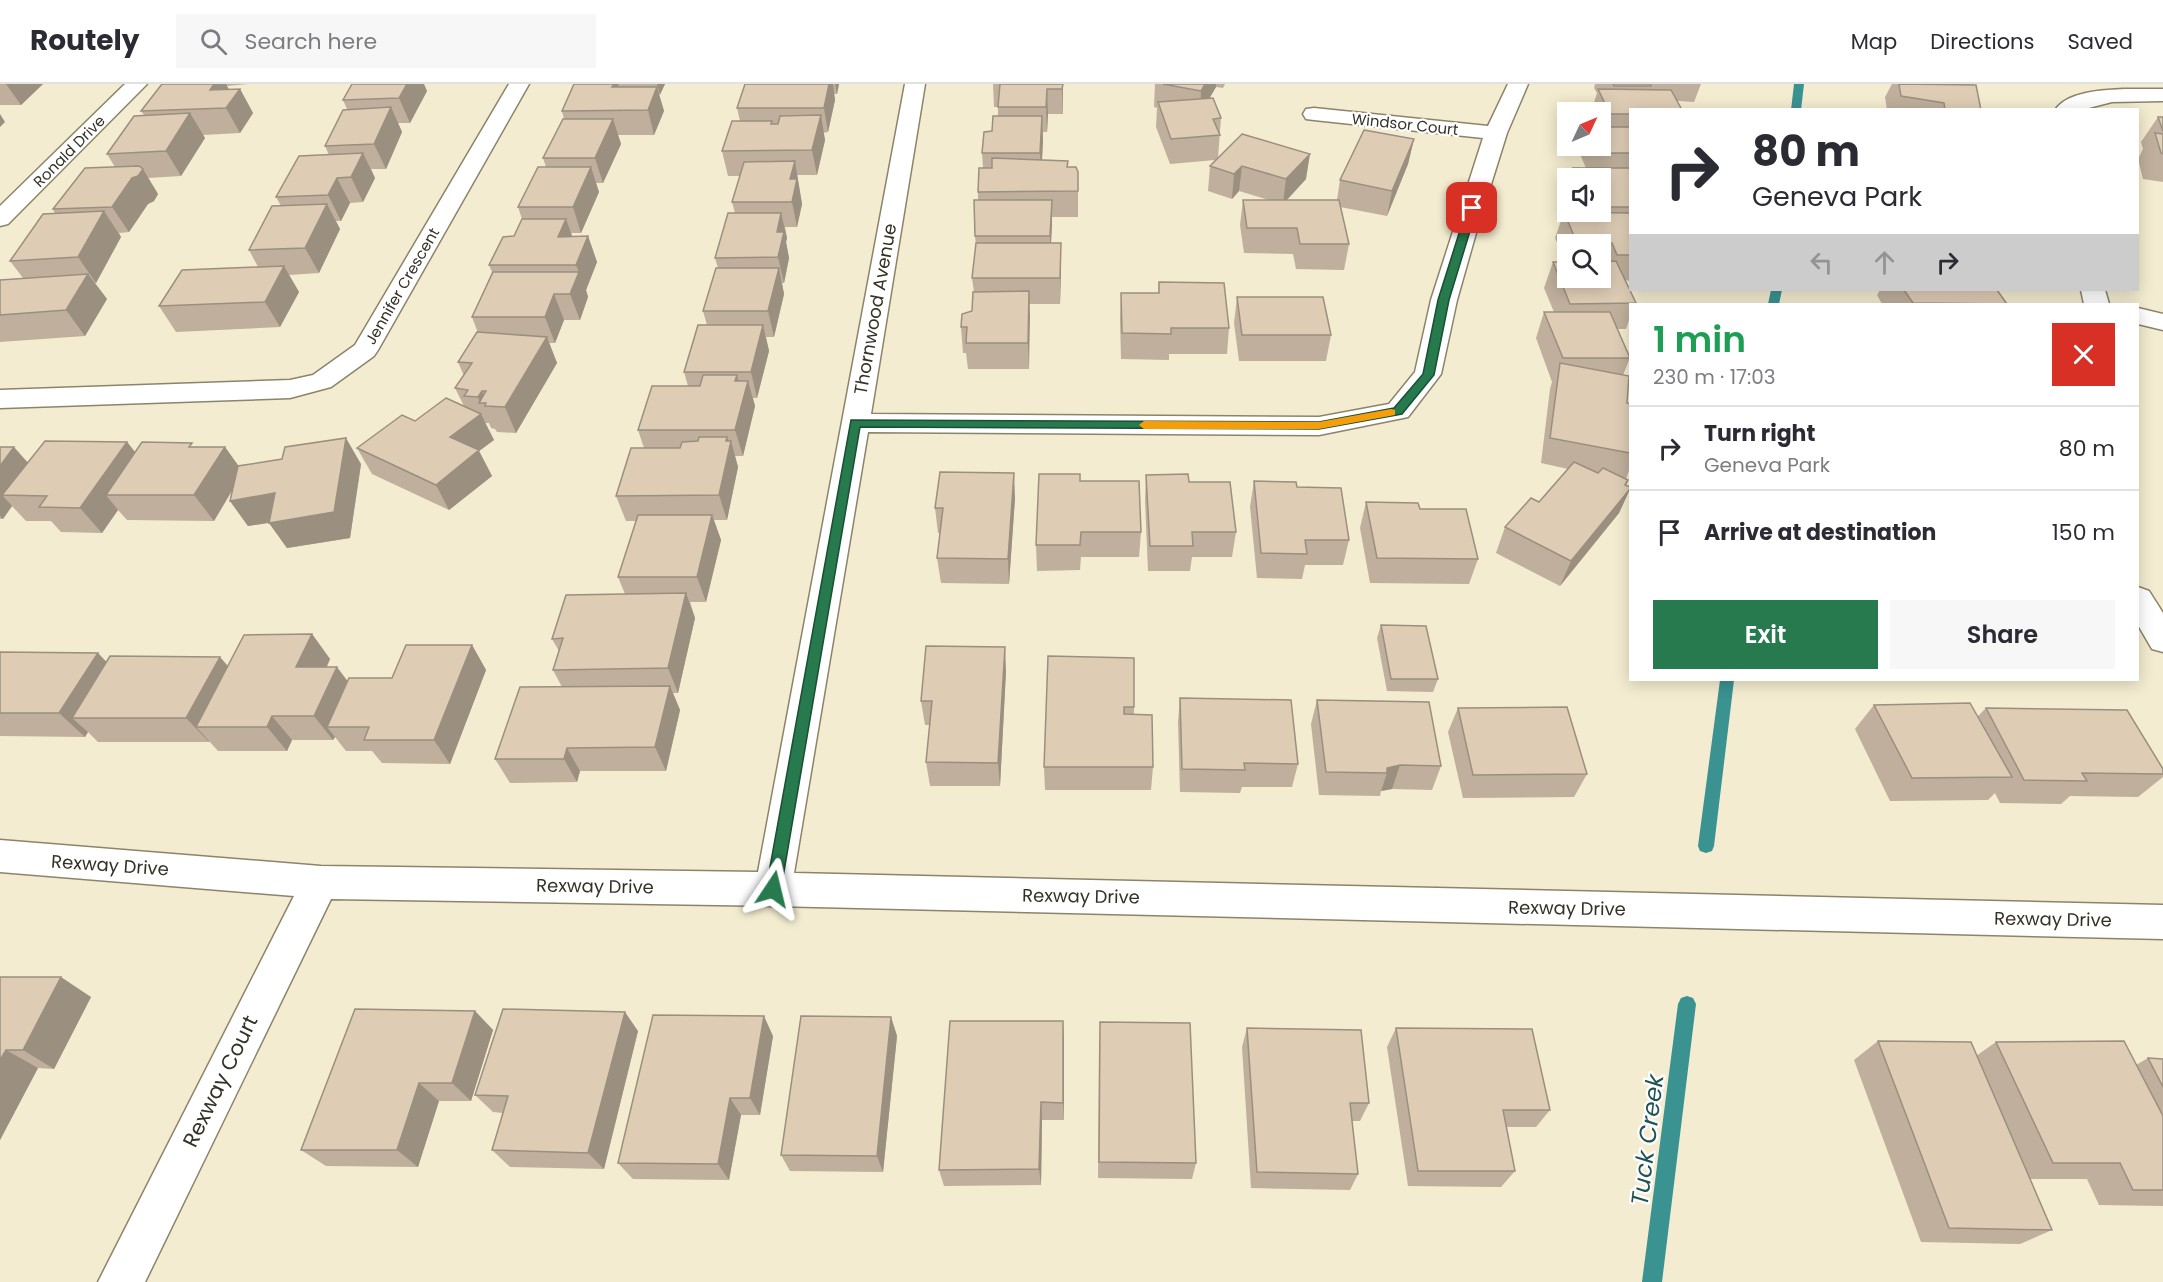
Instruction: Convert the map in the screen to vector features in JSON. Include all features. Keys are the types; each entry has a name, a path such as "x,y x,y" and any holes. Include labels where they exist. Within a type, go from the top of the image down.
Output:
{"street":[{"name":"Ronald Drive","path":"0,219 137,84"},
{"name":"Jennifer Crescent","path":"0,399 290,389 322,381 365,350 519,84"},
{"name":"Thornwood Avenue","path":"773,889 915,84"},
{"path":"855,423 1319,426 1398,411 1428,375 1444,300 1496,133 1518,84"},
{"path":"2068,108 2074,103 2102,97 2163,95"},
{"name":"Windsor Court","path":"1314,114 1496,133"},
{"path":"2139,316 2163,322"},
{"path":"2139,600 2163,640"},
{"name":"Rexway Drive","path":"0,856 321,882 773,889 2163,922"},
{"name":"Rexway Court","path":"121,1282 286,947 321,882"}],"building":[{"path":"162,84 214,84 210,90 240,89 226,108 141,111"},
{"path":"352,84 407,84 399,98 343,100"},
{"path":"574,84 657,87 648,110 562,111"},
{"path":"745,84 829,84 824,108 737,108"},
{"path":"1000,84 1063,84 1062,89 1047,89 1046,107 998,107"},
{"path":"1163,84 1205,84 1201,91"},
{"path":"1613,84 1650,84 1651,86 1614,86"},
{"path":"1899,84 1976,85 1981,108 1945,108 1944,103 1901,96"},
{"path":"1598,89 1671,90 1681,108 1629,108 1629,114 1611,114 1611,102 1604,102"},
{"path":"1213,98 1221,118 1213,119 1220,135 1171,139 1158,102"},
{"path":"391,107 374,144 325,146 343,110"},
{"path":"190,113 166,151 107,154 134,116"},
{"path":"821,115 812,150 722,151 732,121 772,121 771,124 778,124 780,116"},
{"path":"993,116 1042,116 1040,153 982,153 984,132 992,131"},
{"path":"2158,117 2163,117 2163,131"},
{"path":"563,119 613,119 595,158 543,158"},
{"path":"1611,127 1629,127 1629,153 1611,153"},
{"path":"1364,130 1414,139 1392,191 1340,180"},
{"path":"2155,133 2163,134 2163,154 2161,153"},
{"path":"1242,134 1310,154 1286,179 1242,166 1234,174 1210,166"},
{"path":"363,153 351,177 337,178 328,195 276,197 299,156"},
{"path":"992,158 1068,161 1067,167 1076,167 1078,172 1078,191 978,192 979,168 992,168"},
{"path":"795,161 790,179 797,179 792,202 732,202 744,162"},
{"path":"139,166 143,169 138,176 132,178 112,207 53,209 85,168"},
{"path":"538,167 591,167 573,207 518,207"},
{"path":"1611,168 1629,168 1629,207 1611,207"},
{"path":"974,200 1052,200 1050,236 975,236"},
{"path":"1243,200 1339,200 1349,244 1300,244 1297,228 1247,228"},
{"path":"327,204 305,248 249,250 272,206"},
{"path":"104,211 78,257 10,261 43,214"},
{"path":"728,213 781,213 777,232 784,232 778,257 715,258"},
{"path":"1611,213 1629,213 1629,255 1617,255 1611,234 1573,234 1568,222 1611,222"},
{"path":"522,219 566,219 558,237 588,236 576,265 489,265 503,237 514,236"},
{"path":"976,243 1061,243 1060,278 972,278"},
{"path":"1611,261 1616,261 1636,303 1629,303 1570,304 1564,288 1611,288"},
{"path":"284,266 265,302 159,306 182,270"},
{"path":"716,268 779,268 768,311 703,311"},
{"path":"493,272 579,272 570,294 554,294 545,317 472,317"},
{"path":"88,274 66,310 0,315 0,280"},
{"path":"1159,282 1224,283 1229,328 1171,328 1171,334 1122,333 1121,293 1159,293"},
{"path":"1029,291 1028,343 966,343 967,327 961,327 962,314 972,311 973,292"},
{"path":"1905,291 1998,291 2006,303 1913,303"},
{"path":"1237,297 1323,297 1331,335 1242,335"},
{"path":"1544,312 1610,312 1629,356 1629,358 1563,358"},
{"path":"698,325 763,325 751,372 684,372"},
{"path":"477,332 547,337 505,407 485,406 486,403 479,403 486,391 482,391 478,397 464,396 468,390 455,388 472,363 458,362"},
{"path":"1560,363 1629,376 1627,403 1629,404 1629,453 1550,438"},
{"path":"703,375 737,375 735,381 748,381 735,430 638,430 652,386 700,386"},
{"path":"446,398 481,414 450,437 479,450 436,485 357,448 402,415 415,421"},
{"path":"699,437 727,437 726,441 731,441 719,495 616,496 631,448 680,448 682,442 698,441"},
{"path":"346,438 334,512 269,523 275,493 230,501 238,466 282,459 285,447"},
{"path":"45,441 127,442 80,508 39,507 47,496 2,495"},
{"path":"142,442 192,443 189,447 225,447 194,495 106,495"},
{"path":"0,447 14,447 0,466"},
{"path":"1574,462 1598,473 1603,468 1628,480 1625,485 1629,487 1629,490 1571,561 1505,527 1531,498 1539,502"},
{"path":"940,472 1014,473 1008,559 937,558 943,508 935,508"},
{"path":"1039,474 1080,474 1080,481 1139,481 1141,532 1081,532 1080,545 1036,545"},
{"path":"1188,474 1189,482 1230,482 1236,532 1192,532 1193,546 1150,546 1146,475"},
{"path":"1254,481 1296,482 1297,487 1341,488 1349,540 1305,540 1307,554 1261,553"},
{"path":"1366,502 1418,503 1420,509 1466,509 1478,559 1377,558"},
{"path":"638,515 712,515 697,577 618,577"},
{"path":"686,593 668,668 553,670 563,638 552,639 566,595"},
{"path":"1381,625 1426,626 1438,679 1391,679"},
{"path":"312,634 296,667 337,667 314,716 272,716 267,727 196,727 244,635"},
{"path":"406,645 472,645 434,740 364,740 369,727 327,727 349,678 392,678"},
{"path":"926,646 1005,647 998,763 926,762 932,701 921,701"},
{"path":"0,652 98,653 59,713 0,713"},
{"path":"110,656 220,657 186,718 72,718"},
{"path":"1048,656 1134,658 1134,707 1124,707 1124,714 1152,715 1153,767 1044,767"},
{"path":"670,686 655,747 567,748 564,759 495,759 520,687"},
{"path":"1180,698 1291,700 1298,764 1244,763 1245,770 1182,769"},
{"path":"1317,700 1429,702 1441,766 1400,765 1387,768 1387,773 1326,772"},
{"path":"1970,703 2012,777 1912,778 1874,705"},
{"path":"1567,707 1587,774 1473,775 1458,708"},
{"path":"1986,708 2127,710 2163,769 2163,774 2082,773 2087,781 2024,780"},
{"path":"0,977 61,977 23,1050 6,1050 0,1060"},
{"path":"355,1009 475,1011 452,1083 419,1083 397,1150 301,1150"},
{"path":"503,1009 625,1012 588,1153 492,1150 508,1096 475,1095"},
{"path":"653,1015 764,1016 750,1098 730,1098 718,1164 618,1163"},
{"path":"801,1016 891,1017 877,1156 781,1155"},
{"path":"950,1021 1063,1021 1063,1103 1041,1102 1039,1169 939,1170"},
{"path":"1100,1022 1190,1023 1196,1163 1099,1162"},
{"path":"1247,1028 1361,1030 1369,1103 1350,1103 1358,1174 1257,1172"},
{"path":"1396,1028 1532,1029 1550,1110 1503,1110 1515,1171 1418,1171"},
{"path":"1878,1041 1971,1042 2052,1230 1949,1228"},
{"path":"2124,1041 2163,1116 2163,1190 2133,1190 2120,1163 2053,1163 1996,1042"},
{"path":"2148,1058 2163,1059 2163,1087"}],"waterway":[{"name":"Tuck Creek","path":"1796,108 1799,84"},
{"name":"Tuck Creek","path":"1774,303 1776,291"},
{"name":"Tuck Creek","path":"1706,846 1727,681"},
{"name":"Tuck Creek","path":"1652,1282 1687,1004"}],"slow traffic":[{"path":"1144,425 1319,426 1391,413"}],"route":[{"path":"773,889 855,423 1319,426 1398,411 1428,375 1444,300 1472,208"}]}
